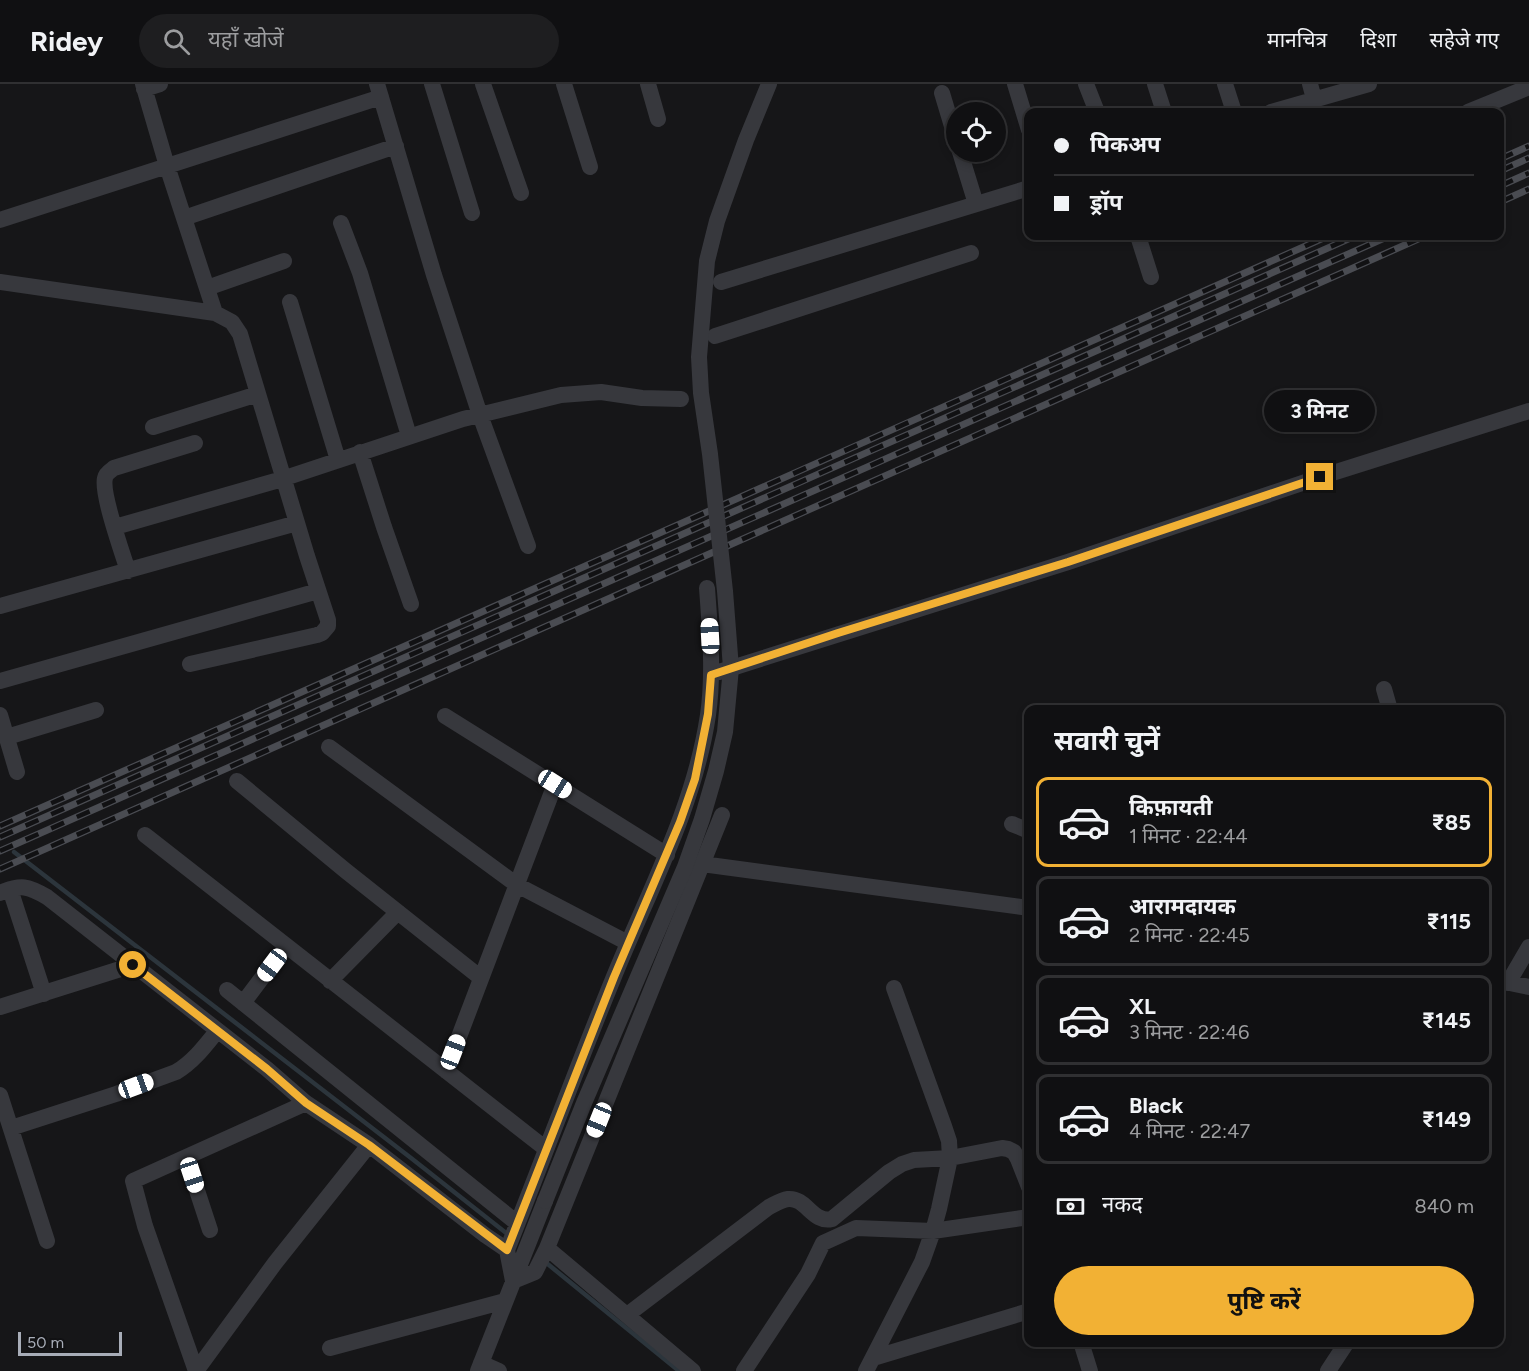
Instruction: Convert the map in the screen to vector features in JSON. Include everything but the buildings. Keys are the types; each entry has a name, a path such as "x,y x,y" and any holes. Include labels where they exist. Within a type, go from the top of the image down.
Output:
{"street":[{"path":"432,84 472,213"},
{"path":"483,84 521,193"},
{"path":"564,84 590,167"},
{"path":"648,84 658,119"},
{"path":"499,1371 480,1367 584,1103 685,867 716,771 724,732 731,668 724,579 701,393 699,346 707,261 717,221 746,140 770,84"},
{"path":"1015,84 1024,114"},
{"path":"1086,84 1095,108"},
{"path":"1155,84 1163,108"},
{"path":"1225,84 1233,108"},
{"path":"1279,108 1312,92 1369,84"},
{"path":"149,86 167,166 215,313"},
{"path":"1474,108 1503,90 1529,87"},
{"path":"0,220 167,166 381,88 434,275 480,415 528,546"},
{"path":"942,93 946,106"},
{"path":"184,218 396,146"},
{"path":"963,162 976,204"},
{"path":"721,282 1024,190"},
{"path":"341,223 360,273 410,436"},
{"path":"1139,240 1151,277"},
{"path":"715,336 971,253"},
{"path":"207,288 284,261"},
{"path":"0,282 215,313 232,322 240,334 328,626 322,633 190,664"},
{"path":"290,302 338,460"},
{"path":"115,527 284,478 463,419 561,395 601,392 642,398 681,399"},
{"path":"153,427 258,394"},
{"path":"711,675 1068,562 1320,477 1529,411"},
{"path":"128,570 105,494 104,480 107,473 114,468 195,443"},
{"path":"360,452 411,604"},
{"path":"0,606 297,524"},
{"path":"513,1281 512,1237 609,987 667,855 695,779 708,714 711,675 708,588"},
{"path":"0,681 318,591"},
{"path":"1384,689 1389,705"},
{"path":"7,737 96,710"},
{"path":"0,715 17,772"},
{"path":"445,716 667,855"},
{"path":"329,747 517,885 628,943"},
{"path":"237,781 481,978"},
{"path":"446,1071 555,784"},
{"path":"513,1281 535,1272 544,1255 722,815"},
{"path":"1012,824 1024,829"},
{"path":"145,836 546,1149"},
{"path":"702,864 1024,907"},
{"path":"44,994 5,891 20,886 47,897 267,1069 306,1103 512,1237"},
{"path":"330,981 398,912"},
{"path":"243,1003 286,946"},
{"path":"1529,947 1504,982 1529,987"},
{"path":"0,1007 133,965"},
{"path":"870,1364 922,1262 939,1209 950,1158 949,1141 894,988"},
{"path":"227,990 512,1237"},
{"path":"11,1128 176,1072 193,1060 217,1031"},
{"path":"0,1095 47,1241"},
{"path":"196,1371 145,1226 133,1181 306,1103"},
{"path":"196,1371 275,1263 369,1145"},
{"path":"627,1315 769,1207 790,1199 798,1200 821,1219 832,1219 902,1164 914,1160 950,1158 1002,1148 1014,1152 1024,1174"},
{"path":"186,1157 210,1230"},
{"path":"744,1371 802,1282 823,1243 856,1228 933,1231 1024,1218"},
{"path":"544,1255 627,1315 693,1371"},
{"path":"330,1348 505,1301"},
{"path":"870,1364 1024,1313"},
{"path":"1083,1347 1090,1371"},
{"path":"1328,1371 1340,1347"}],"waterway":[{"path":"14,852 510,1236"},
{"path":"544,1261 679,1371"}],"railway":[{"path":"1504,157 1529,146"},
{"path":"1504,169 1529,158"},
{"path":"1504,184 1529,173"},
{"path":"1504,200 1529,189"},
{"path":"0,826 1319,240"},
{"path":"0,837 1346,240"},
{"path":"0,851 1380,240"},
{"path":"0,869 1416,240"}],"route":[{"path":"133,965 267,1069 306,1103 369,1145 507,1250 614,977 680,822 695,779 708,714 711,675 1068,562 1320,477"}]}
